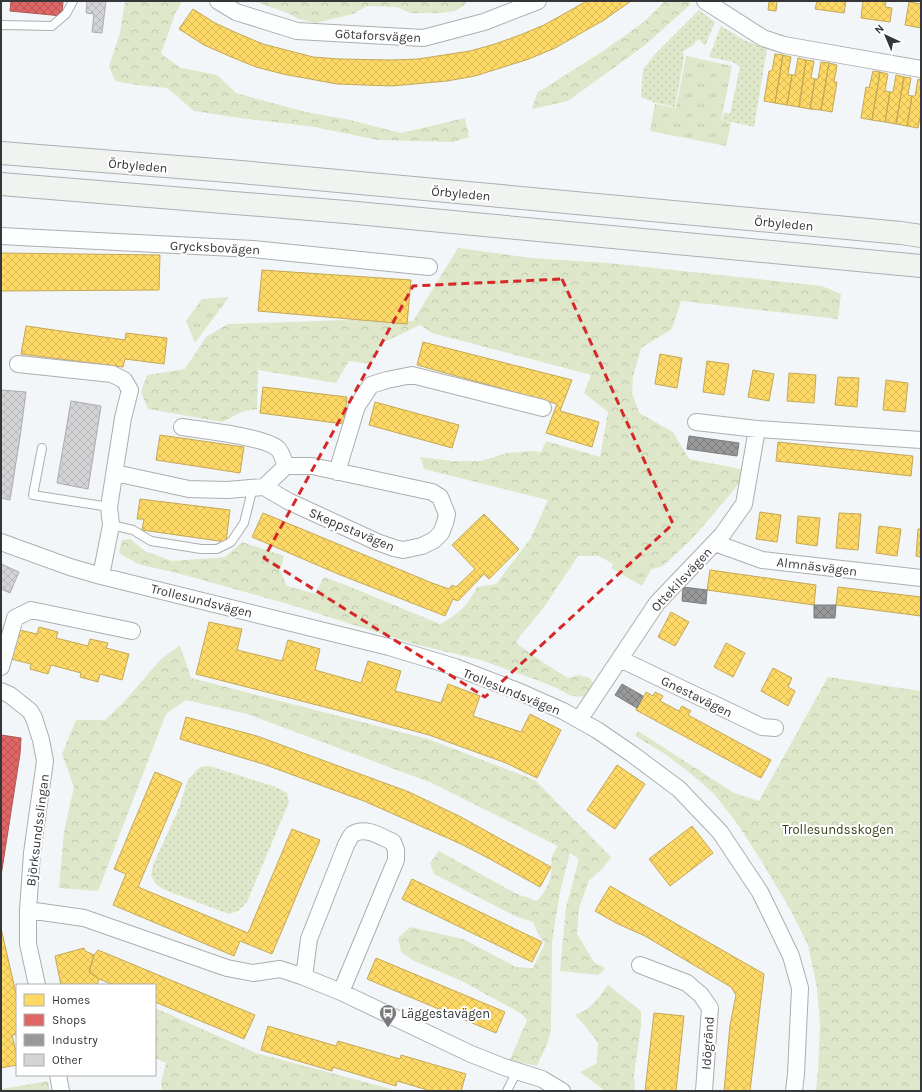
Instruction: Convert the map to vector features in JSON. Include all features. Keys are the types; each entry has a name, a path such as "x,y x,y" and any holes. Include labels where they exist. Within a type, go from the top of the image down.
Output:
{"main road":[{"name":"Örbyleden","path":"1,153 241,172 921,236"},
{"path":"1,184 346,212 921,266"}],"street":[{"name":"Götaforsvägen","path":"218,1 236,12 297,31 423,38 484,22 538,1"},
{"path":"705,1 764,38 784,45 921,69"},
{"name":"Grycksbovägen","path":"1,236 254,249 429,267"},
{"path":"18,364 112,374 124,380 130,390 123,418 109,507 111,524 101,576"},
{"path":"337,472 357,406 370,384 412,375 543,408"},
{"path":"696,422 757,429 921,440"},
{"path":"115,473 189,489 227,490 258,487 286,466 278,449 263,442 236,435 182,427"},
{"name":"Ottekilsvägen","path":"579,720 657,603 715,543 744,504 757,429"},
{"name":"Skeppstavägen","path":"258,487 394,548 403,550 422,546 434,540 441,533 445,524 447,514 440,497 432,492 312,466 286,466"},
{"name":"Trollesundsvägen","path":"1,542 101,576 389,647 455,667 520,692 563,711 632,754 679,789 720,832 760,892 790,956 800,988 794,1091"},
{"name":"Almnäsvägen","path":"715,543 762,560 921,578"},
{"path":"1,667 15,618 31,610 132,631"},
{"name":"Gnestavägen","path":"620,659 762,727 775,728"},
{"name":"Björksundsslingan","path":"1,691 10,695 30,711 34,718 41,740 45,760 32,852 28,910 28,944 37,984"},
{"path":"304,977 309,939 346,845 352,835 360,832 370,832 393,842 396,850 396,860 341,992"},
{"path":"28,910 84,918 227,968 253,973 280,969 304,977 341,992 471,1054 542,1079 562,1091"},
{"name":"Idögränd","path":"640,965 687,983 701,995 710,1008 704,1091"},
{"path":"58,1076 61,1091"}],"lane":[{"path":"1,25 52,26 66,14 73,1"},
{"path":"42,448 33,495 109,507"},
{"path":"111,524 133,530 151,541 201,549 217,549 231,542 244,523 258,487"},
{"path":"507,1091 517,1071"}],"highlighted area":[{"path":"562,279 673,524 485,697 264,558 413,286"}],"green space":[{"path":"125,1 182,1 175,14 161,54 181,68 217,75 236,93 306,112 350,120 401,133 465,118 469,137 453,142 378,140 315,127 194,111 167,88 115,81 109,66 120,33"},
{"path":"253,1 468,1 455,11 440,13 410,13 397,7 367,6 353,14 315,23 299,19 285,12"},
{"path":"665,1 687,1 691,4 644,46 568,101 532,109 537,93 603,51 644,22"},
{"path":"699,10 715,22 705,46 699,39 692,46 683,51 684,57 675,107 656,103 641,97 643,69 655,54"},
{"path":"721,26 744,40 767,49 754,127 722,120 724,112 730,114 740,67 733,62 709,57"},
{"path":"686,56 732,66 721,120 731,123 726,146 650,131 655,104 676,108"},
{"path":"458,248 531,258 608,263 822,286 841,294 838,319 681,301 672,329 641,348 633,377 632,393 639,413 673,432 689,459 746,471 734,490 692,539 663,566 632,575 599,556 578,556 542,610 521,635 516,643 547,665 568,678 579,675 590,678 594,686 586,697 571,696 557,688 481,660 414,644 288,604 177,573 138,564 119,553 122,540 130,539 145,551 172,561 225,557 242,542 284,556 280,570 287,586 315,594 324,577 440,624 462,609 477,587 496,584 531,538 548,500 424,469 420,457 453,461 481,461 507,453 530,451 541,452 546,441 600,457 608,412 584,393 591,375 432,333 420,325 382,343 371,364 349,361 336,383 258,370 257,409 244,411 222,422 148,409 141,392 147,375 185,369 206,337 228,324 348,320 413,321"},
{"path":"229,297 195,343 186,321 202,299"},
{"path":"625,543 656,561 642,586 611,568"},
{"path":"180,645 191,678 428,739 535,780 611,857 602,869 589,880 579,908 577,934 594,962 605,968 599,975 560,971 566,908 579,859 570,853 560,892 552,942 551,1030 547,1044 537,1066 510,1060 527,1020 522,1014 462,981 412,960 401,952 398,938 410,927 463,939 516,967 533,968 545,943 540,937 533,922 515,916 434,874 430,863 439,851 517,894 537,901 548,884 551,873 552,857 558,846 432,783 247,714 186,700 166,714 98,891 59,888 64,832 74,787 62,754 76,720 105,720 124,702 160,660"},
{"name":"Trollesundsskogen","path":"828,677 921,691 921,1091 816,1091 820,1024 817,988 808,945 790,909 737,823 714,794 665,754 635,736 638,731 734,793 759,801"},
{"path":"210,766 276,787 287,793 289,802 247,902 238,911 229,914 165,890 156,884 151,876 153,865 179,808 188,779 200,767"},
{"path":"608,985 641,1011 641,1025 634,1075 635,1091 605,1091 580,1072 597,1063 598,1043 575,1015 590,1007"},
{"path":"156,1008 256,1053 399,1091 162,1091 161,1082 166,1063 156,1058"},
{"path":"48,1081 50,1091 1,1091 1,1089"}],"building: Homes":[{"path":"587,1 631,1 604,20 555,48 529,59 475,76 447,81 392,86 337,84 283,74 256,67 204,45 179,29 193,9 215,23 263,44 313,57 339,59 418,59 470,51 495,44 544,25"},
{"path":"769,1 777,1 776,11 768,10"},
{"path":"817,1 846,1 844,13 815,9"},
{"path":"863,1 886,1 885,7 892,8 890,22 861,18"},
{"path":"909,2 921,4 921,28 905,25"},
{"path":"775,54 783,55 775,103 764,101 769,71 772,71"},
{"path":"783,55 791,57 788,74 792,75 787,105 775,103"},
{"path":"798,58 806,60 799,107 787,105 792,75 795,75"},
{"path":"806,60 814,61 811,78 815,79 810,109 799,107"},
{"path":"821,62 829,63 821,110 810,109 815,79 818,79"},
{"path":"829,63 837,65 834,82 837,82 832,112 821,110"},
{"path":"873,71 880,72 872,120 861,118 866,87 869,88"},
{"path":"880,72 888,74 885,91 890,92 885,122 872,120"},
{"path":"896,75 904,77 896,124 885,122 890,92 893,92"},
{"path":"904,77 911,78 908,95 912,96 907,126 896,124"},
{"path":"918,79 921,80 921,112 918,128 907,126 912,96 915,96"},
{"path":"1,253 160,255 159,290 1,291"},
{"path":"262,270 411,280 407,324 258,311"},
{"path":"26,326 125,340 126,333 167,338 164,364 125,359 123,367 21,354"},
{"path":"423,342 572,380 560,411 599,422 592,447 546,433 557,404 417,365"},
{"path":"660,354 682,358 677,388 655,384"},
{"path":"707,361 729,364 724,395 703,392"},
{"path":"753,370 774,374 769,401 748,397"},
{"path":"789,373 816,375 814,403 787,401"},
{"path":"838,377 859,378 857,407 835,405"},
{"path":"886,380 908,383 905,412 883,410"},
{"path":"263,387 347,397 344,424 260,413"},
{"path":"375,402 459,425 452,448 369,425"},
{"path":"160,435 244,447 240,473 156,460"},
{"path":"778,442 913,456 911,476 776,461"},
{"path":"140,499 230,510 226,542 142,530 144,519 137,519"},
{"path":"760,512 781,515 777,542 756,539"},
{"path":"263,513 449,589 452,585 456,587 475,569 452,545 484,514 519,549 489,579 484,574 458,601 453,599 445,616 338,574 252,537"},
{"path":"839,513 861,514 858,550 836,548"},
{"path":"798,516 820,518 817,546 796,543"},
{"path":"879,526 901,529 897,556 876,553"},
{"path":"918,529 921,529 921,557 916,556"},
{"path":"710,570 816,585 814,605 707,590"},
{"path":"838,587 921,597 921,616 836,605"},
{"path":"671,612 689,622 675,646 658,637"},
{"path":"209,622 242,629 237,650 282,661 288,640 320,649 315,670 361,683 368,661 401,671 395,691 441,703 448,684 480,696 473,716 521,732 530,714 561,730 537,778 506,763 429,735 196,674"},
{"path":"39,627 58,632 56,638 88,646 90,639 108,643 106,648 129,654 122,680 100,674 98,682 80,677 81,673 51,665 48,674 30,669 31,664 7,658 15,629 37,634"},
{"path":"726,643 745,653 733,677 714,667"},
{"path":"773,668 792,678 788,687 795,691 788,706 761,691"},
{"path":"646,692 653,696 655,692 663,696 660,701 679,711 682,706 691,711 688,715 771,760 761,778 636,710"},
{"path":"186,717 257,736 409,792 461,817 551,867 540,887 461,844 364,801 263,764 180,739"},
{"path":"617,765 645,784 615,829 587,810"},
{"path":"155,772 182,783 138,887 248,933 292,829 320,840 272,954 240,941 234,956 113,905 126,874 114,869"},
{"path":"692,826 713,853 670,886 649,859"},
{"path":"412,879 542,942 532,962 402,899"},
{"path":"610,886 764,974 750,1091 724,1091 730,1025 736,995 731,987 645,936 616,923 595,911"},
{"path":"1,928 16,994 16,1034 12,1035 16,1052 16,1065 1,1068"},
{"path":"84,948 85,951 94,955 89,972 99,979 97,984 61,984 55,956"},
{"path":"98,950 255,1015 244,1039 156,1002 156,984 112,984 99,979 89,972 94,955"},
{"path":"376,958 505,1012 496,1033 367,979"},
{"path":"654,1013 684,1016 676,1091 645,1091"},
{"path":"268,1026 336,1046 338,1041 400,1059 401,1055 466,1074 461,1091 431,1091 397,1081 396,1086 333,1067 332,1071 261,1050"}],"building: Shops":[{"path":"11,1 63,1 62,16 10,11"},
{"path":"1,735 21,738 20,754 1,876"}],"building: Industry":[{"path":"689,436 739,443 737,456 687,449"},
{"path":"683,587 707,590 706,604 682,601"},
{"path":"814,605 836,605 835,618 814,618"},
{"path":"622,684 643,696 637,708 615,695"}],"building: Other":[{"path":"87,1 106,1 102,33 92,32 94,14 86,13"},
{"path":"1,390 26,392 10,500 1,498"},
{"path":"71,401 101,406 88,489 57,483"},
{"path":"1,564 19,572 10,593 1,589"}],"place":[{"name":"Läggestavägen","path":"388,1028"}]}
